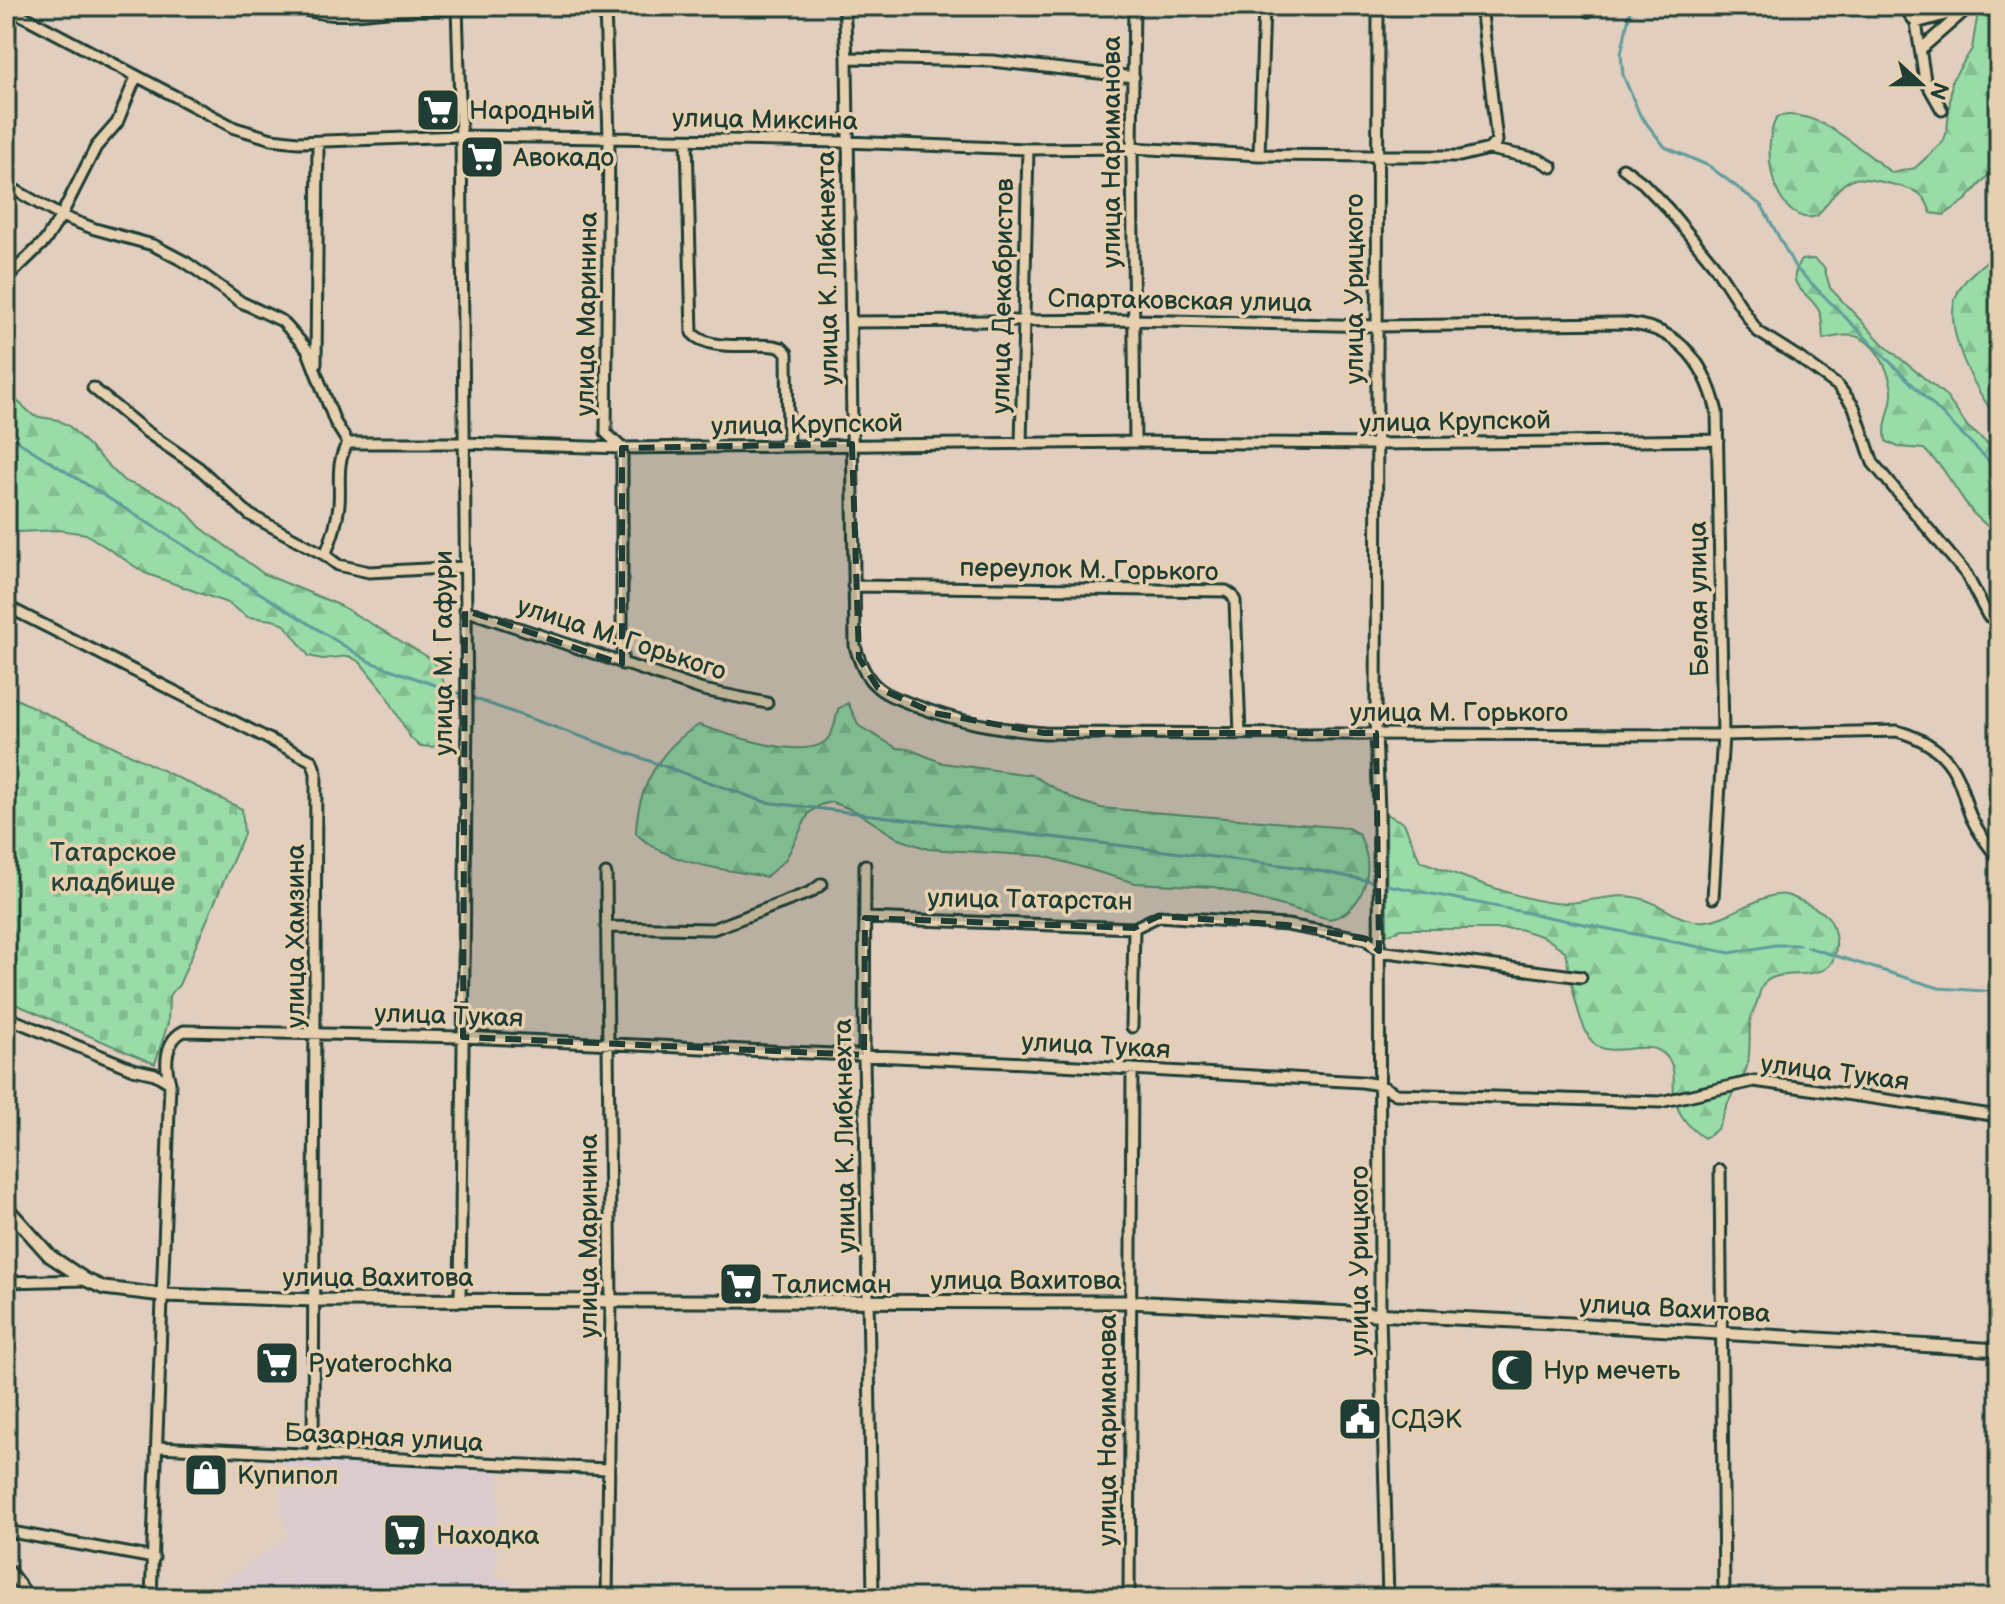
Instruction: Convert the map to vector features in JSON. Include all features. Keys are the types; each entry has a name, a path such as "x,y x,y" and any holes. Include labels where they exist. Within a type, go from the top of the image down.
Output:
{"street":[{"path":"294,6 336,16 492,6"},
{"name":"улица Маринина","path":"605,6 609,138 606,433 622,448 622,664"},
{"name":"улица К. Либкнехта","path":"844,6 853,586 855,646 865,671"},
{"name":"улица Нариманова","path":"1134,6 1135,442"},
{"path":"1259,155 1264,6"},
{"name":"улица Урицкого","path":"1378,6 1376,733 1379,812 1380,1315 1388,1598"},
{"path":"1481,6 1497,141 1489,149"},
{"path":"1585,6 1588,11 1594,6"},
{"path":"1903,6 1916,23 1925,80 1942,110"},
{"name":"улица Миксина","path":"6,7 253,135 318,143 461,136 846,142 1028,149 1132,148 1259,155 1460,156 1489,149 1538,159 1552,167"},
{"path":"1916,23 1968,7"},
{"path":"1921,49 1968,7"},
{"name":"улица М. Гафури","path":"458,8 467,713 460,1299"},
{"path":"847,58 992,61 1134,77"},
{"path":"11,274 45,241 61,216 96,147 117,123 136,77"},
{"path":"687,140 692,333 697,339 708,342 774,346 787,353 788,446"},
{"path":"316,368 318,143"},
{"name":"улица Декабристов","path":"1021,444 1028,149"},
{"path":"1623,168 1643,183 1704,253 1757,331 1838,386 1854,407 1873,463 1966,574 1988,616 1999,616"},
{"path":"6,185 61,216 153,245 176,256 241,302 282,321 307,349 335,422 348,443 338,465 338,515 325,555"},
{"name":"Спартаковская улица","path":"851,322 1022,319 1376,326 1621,323 1651,328"},
{"name":"Белая улица","path":"1651,328 1671,336 1687,349 1710,383 1717,412 1723,735 1713,898"},
{"path":"93,388 144,430 199,468 250,515 338,565 369,572 465,567"},
{"name":"улица Крупской","path":"348,443 622,448 1718,440"},
{"name":"переулок М. Горького","path":"853,586 1226,591 1235,601 1240,734"},
{"name":"улица Хамзина","path":"6,606 312,761 316,773 317,1032 313,1455"},
{"name":"улица М. Горького","path":"465,610 703,690 767,703"},
{"name":"улица М. Горького","path":"865,671 878,688 899,699 975,725 1044,733 1723,735 1897,731 1923,740 1948,761 1956,774 1970,816 1999,859"},
{"name":"улица К. Либкнехта","path":"865,865 864,1055 873,1598"},
{"name":"улица Маринина","path":"606,874 611,1301 607,1598"},
{"path":"606,927 713,929 811,892 822,884"},
{"name":"улица Татарстан","path":"865,918 1134,928 1159,916 1287,925 1366,939 1379,951 1581,977"},
{"path":"1132,1027 1134,928"},
{"path":"6,1017 133,1069 155,1074 170,1083 151,1598"},
{"name":"улица Тукая","path":"170,1083 166,1071 171,1042 176,1034 184,1031 317,1032 1132,1069 1380,1085 1396,1094 1660,1102 1754,1081 1999,1116"},
{"name":"улица Нариманова","path":"1129,1598 1132,1069"},
{"path":"1720,1170 1719,1332 1724,1598"},
{"path":"6,1207 50,1256 86,1280"},
{"name":"улица Вахитова","path":"6,1282 86,1280 104,1288 163,1295 315,1300 1129,1302 1719,1332 1999,1350"},
{"name":"Базарная улица","path":"158,1447 607,1469"},
{"path":"6,1531 154,1558"},
{"path":"6,1567 30,1598"}],"highlighted area":[{"path":"852,444 859,658 878,688 934,713 1044,733 1376,733 1379,951 1366,939 1287,925 1159,916 1134,928 865,918 864,1055 463,1037 465,610 622,664 622,448"}],"shaded area":[{"path":"285,1455 500,1469 495,1578 511,1582 509,1598 204,1598 204,1595 289,1537 280,1504"}],"green space":[{"path":"1984,6 1999,6 1999,163 1966,200 1944,215 1931,213 1917,192 1858,178 1842,185 1817,216 1804,217 1792,211 1776,188 1772,173 1770,142 1777,117 1792,115 1822,124 1892,173 1915,168 1943,142 1952,80 1972,49 1978,12"},
{"path":"1999,252 1999,420 1980,394 1963,359 1957,341 1954,306 1962,286"},
{"path":"1814,259 1824,267 1830,288 1885,346 1945,395 1968,427 1999,453 1999,537 1972,512 1942,468 1924,449 1898,447 1886,441 1885,427 1892,391 1886,368 1873,347 1861,338 1823,339 1820,313 1796,284 1795,277 1801,260"},
{"path":"6,391 34,416 58,420 69,426 124,481 161,495 183,508 200,527 264,574 339,605 428,657 438,666 446,690 450,716 449,729 443,740 433,747 419,746 410,737 385,693 360,662 349,656 322,659 309,656 285,625 248,617 227,603 145,573 86,534 59,530 18,532 6,527"},
{"name":"Татарское кладбище","path":"6,694 242,809 244,834 179,985 169,996 168,1023 155,1064 6,1000"},
{"path":"848,703 859,726 897,748 909,749 943,763 1031,775 1076,800 1101,808 1348,828 1359,834 1366,853 1363,888 1347,912 1329,919 1215,887 1135,883 1044,856 928,849 899,839 855,811 832,802 820,805 809,813 786,859 766,877 680,859 649,844 636,833 641,801 653,771 673,745 699,725 780,747 812,747 827,740 834,728 838,709"},
{"path":"1386,814 1404,823 1420,861 1538,900 1564,903 1629,896 1688,919 1706,921 1726,916 1768,897 1790,896 1829,918 1836,940 1833,961 1826,969 1781,975 1763,985 1751,1019 1745,1073 1718,1128 1704,1138 1679,1111 1672,1067 1667,1057 1652,1048 1604,1049 1590,1038 1580,1015 1565,951 1544,937 1519,929 1401,929 1387,935"}],"waterway":[{"path":"1631,6 1621,54 1623,75 1640,115 1665,147 1709,166 1762,206 1795,267 1999,471"},
{"path":"6,434 370,662 463,695"},
{"path":"470,697 765,802 1304,868 1375,882"},
{"path":"1382,884 1730,953 1775,945 1800,945"},
{"path":"1807,947 1939,988 1999,992"}],"place":[{"name":"Народный","path":"438,110"},
{"name":"Авокадо","path":"482,157"},
{"name":"Талисман","path":"741,1284"},
{"name":"Pyaterochka","path":"277,1363"},
{"name":"Нур мечеть","path":"1512,1370"},
{"name":"СДЭК","path":"1360,1419"},
{"name":"Купипол","path":"206,1475"},
{"name":"Находка","path":"405,1535"}]}
